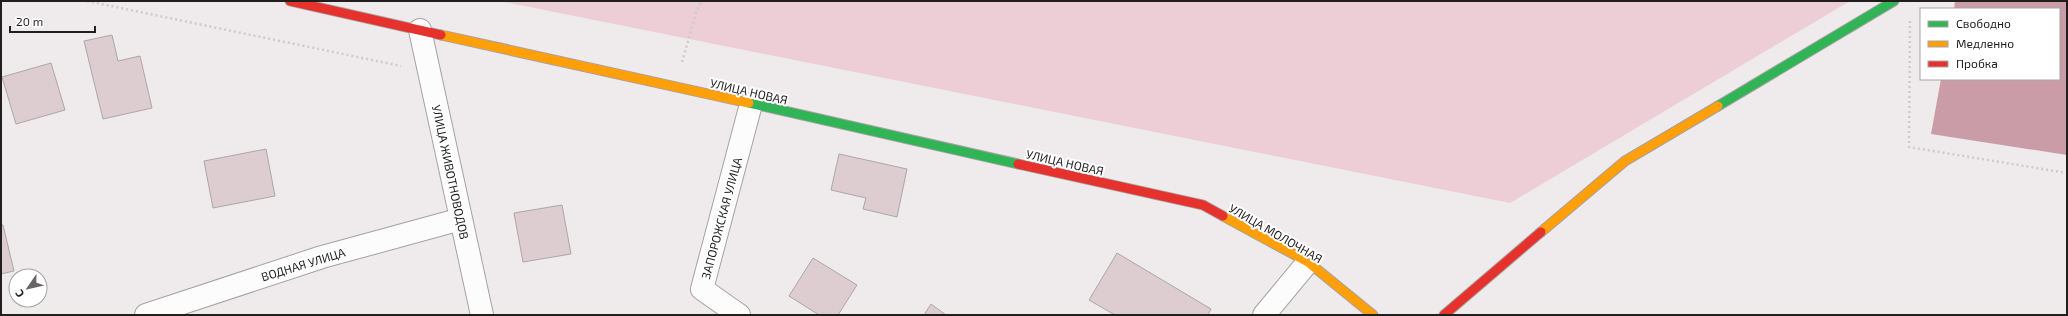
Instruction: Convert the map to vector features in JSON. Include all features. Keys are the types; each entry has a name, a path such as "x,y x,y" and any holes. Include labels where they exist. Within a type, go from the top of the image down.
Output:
{"street":[{"name":"УЛИЦА НОВАЯ","path":"290,1 1203,205"},
{"path":"1444,315 1625,161 1894,1"},
{"name":"УЛИЦА ЖИВОТНОВОДОВ","path":"420,30 482,315"},
{"name":"ЗАПОРОЖСКАЯ УЛИЦА","path":"739,315 702,289 751,104"},
{"name":"УЛИЦА МОЛОЧНАЯ","path":"1203,205 1308,262 1373,315"},
{"name":"ВОДНАЯ УЛИЦА","path":"146,315 322,257 461,219"},
{"path":"1264,315 1308,262"}],"path":[{"path":"87,1 429,72"},
{"path":"675,87 697,10 702,1"},
{"path":"1910,16 1909,147 2067,173"}],"shaded area":[{"path":"499,1 1850,1 1510,203"},
{"path":"1955,1 2067,1 2067,155 1931,134 1941,80 2060,80 2060,8 1954,8"}],"building":[{"path":"112,35 118,61 140,56 152,108 103,119 84,41"},
{"path":"51,63 65,110 16,124 2,77"},
{"path":"266,149 275,196 213,208 204,161"},
{"path":"839,154 907,169 897,217 863,209 866,198 831,190"},
{"path":"562,205 571,254 523,262 514,213"},
{"path":"1,225 3,225 13,268 8,268 8,272 1,274"},
{"path":"1117,253 1211,309 1208,315 1115,315 1089,300"},
{"path":"813,258 857,285 838,315 819,315 789,296"},
{"path":"931,304 946,315 924,315"}],"traffic: fast":[{"path":"1718,106 1894,1"},
{"path":"749,103 1018,164"}],"traffic: slow":[{"path":"441,35 749,103"},
{"path":"1541,232 1625,161 1718,106"},
{"path":"1223,216 1308,262 1373,315"}],"traffic: jam":[{"path":"290,1 441,35"},
{"path":"1018,164 1203,205 1223,216"},
{"path":"1444,315 1541,232"}]}
